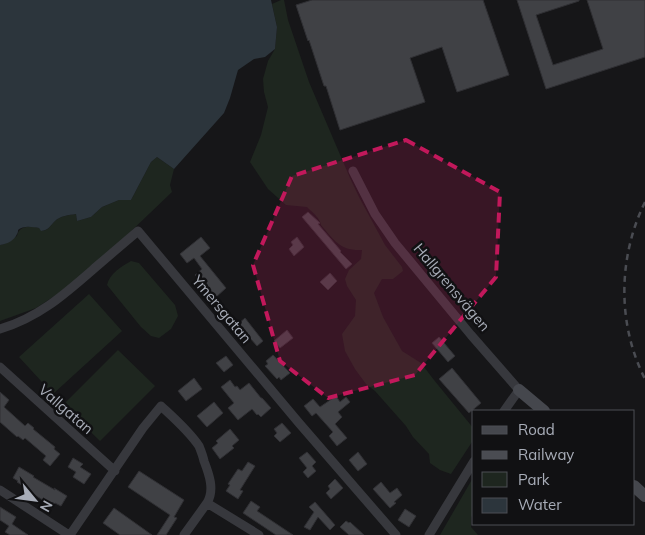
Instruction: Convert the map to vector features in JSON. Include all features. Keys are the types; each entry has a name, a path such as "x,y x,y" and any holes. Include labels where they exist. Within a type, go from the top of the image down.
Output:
{"street":[{"name":"Hallgrensvägen","path":"353,171 375,214 395,243 519,390 543,410"},
{"name":"Ymersgatan","path":"0,329 14,325 63,296 138,230 299,423 396,535"},
{"name":"Vallgatan","path":"0,367 115,471"},
{"path":"505,410 519,390"},
{"path":"0,490 69,535 143,428 161,406 182,425 200,448 209,475 211,488 209,500 184,535"},
{"path":"429,535 472,464"},
{"path":"635,487 645,496"},
{"path":"207,503 259,535"}],"highlighted area":[{"path":"406,140 500,192 496,277 415,375 328,398 280,361 253,265 292,176"}],"green space":[{"path":"284,0 288,20 309,82 350,178 385,245 402,267 403,271 393,279 382,279 374,293 383,317 402,351 421,363 472,427 472,442 451,474 440,470 430,463 429,454 375,391 366,384 345,351 342,334 355,316 356,300 345,279 349,270 361,259 362,250 348,249 338,244 321,225 316,215 307,207 286,205 268,189 250,162 261,135 268,107 263,79 268,61 275,49 277,27 272,4"},
{"path":"157,157 174,169 170,185 172,192 103,258 67,288 36,308 0,321 0,245 17,236 22,228 39,228 42,231 49,228 57,219 62,217 76,214 77,221 91,217 102,207 119,200 131,200 151,162"},
{"path":"131,261 139,263 175,305 178,316 171,329 159,338 151,336 141,327 107,285 113,274"},
{"path":"89,294 122,331 53,394 19,357"},
{"path":"118,350 155,386 100,441 63,405"},
{"path":"472,479 471,527 478,535 440,535"}],"water":[{"path":"0,0 271,0 277,27 275,49 265,57 254,59 238,70 224,113 174,169 157,157 151,162 131,200 119,200 102,207 91,217 77,221 76,214 62,217 57,219 49,228 41,231 39,228 23,227 18,230 12,240 0,245"}],"building":[{"path":"312,0 483,0 509,75 457,92 442,47 410,58 425,102 340,130 296,5"},
{"path":"517,0 579,0 536,15 553,65 603,49 587,0 645,0 645,57 546,89"},
{"path":"308,212 320,223 318,224 352,264 346,269 302,217"},
{"path":"201,237 210,248 200,256 226,288 215,298 195,275 202,269 194,258 187,263 180,254"},
{"path":"297,237 304,247 294,256 289,249 293,245 291,242"},
{"path":"330,273 337,281 328,290 320,282"},
{"path":"245,318 263,341 257,346 250,338 248,339 237,325"},
{"path":"287,330 293,338 280,348 274,341"},
{"path":"439,337 455,356 448,362 432,343"},
{"path":"273,355 290,373 281,380 279,377 277,379 265,366 268,364 266,361"},
{"path":"226,356 233,365 224,372 216,363"},
{"path":"452,368 481,403 469,413 439,379"},
{"path":"194,378 202,389 186,401 178,391"},
{"path":"230,380 240,390 249,383 271,408 261,417 252,409 238,420 228,408 234,403 221,387"},
{"path":"0,392 9,400 4,407 25,426 28,423 34,428 60,454 50,466 43,460 46,456 25,438 23,440 17,437 0,422"},
{"path":"336,396 340,402 346,397 350,402 338,412 342,417 335,424 347,438 337,446 329,436 333,432 316,413 312,416 304,406 313,399 320,407"},
{"path":"214,402 223,413 207,427 197,416"},
{"path":"282,423 291,433 280,442 274,436 277,433 274,429"},
{"path":"230,429 239,440 232,446 234,448 220,459 212,448 218,443 216,441"},
{"path":"307,452 316,462 312,466 316,471 308,478 303,472 307,468 299,458"},
{"path":"358,452 367,464 358,471 349,460"},
{"path":"73,458 83,464 80,467 91,474 84,484 73,477 76,472 68,467"},
{"path":"248,462 255,466 240,490 243,491 238,499 226,491 230,485 228,484 238,469 242,471"},
{"path":"19,467 67,496 61,506 50,502 49,504 17,482 13,478"},
{"path":"139,471 184,500 174,517 177,518 166,535 157,535 170,515 128,487"},
{"path":"335,479 343,488 331,499 326,493 330,489 328,486"},
{"path":"381,482 390,493 397,488 402,495 390,508 373,489"},
{"path":"251,501 260,507 257,511 293,535 276,535 243,513"},
{"path":"315,502 335,525 330,530 318,517 310,530 304,527 314,512 309,507"},
{"path":"0,507 16,517 12,524 28,535 10,535 5,532 9,526 0,520"},
{"path":"114,508 152,535 120,535 103,523"},
{"path":"405,509 416,516 409,527 398,520"},
{"path":"346,521 350,522 364,535 349,535 340,527"}],"railway":[{"path":"645,202 636,223 630,245 624,290 629,336 645,379"}]}
